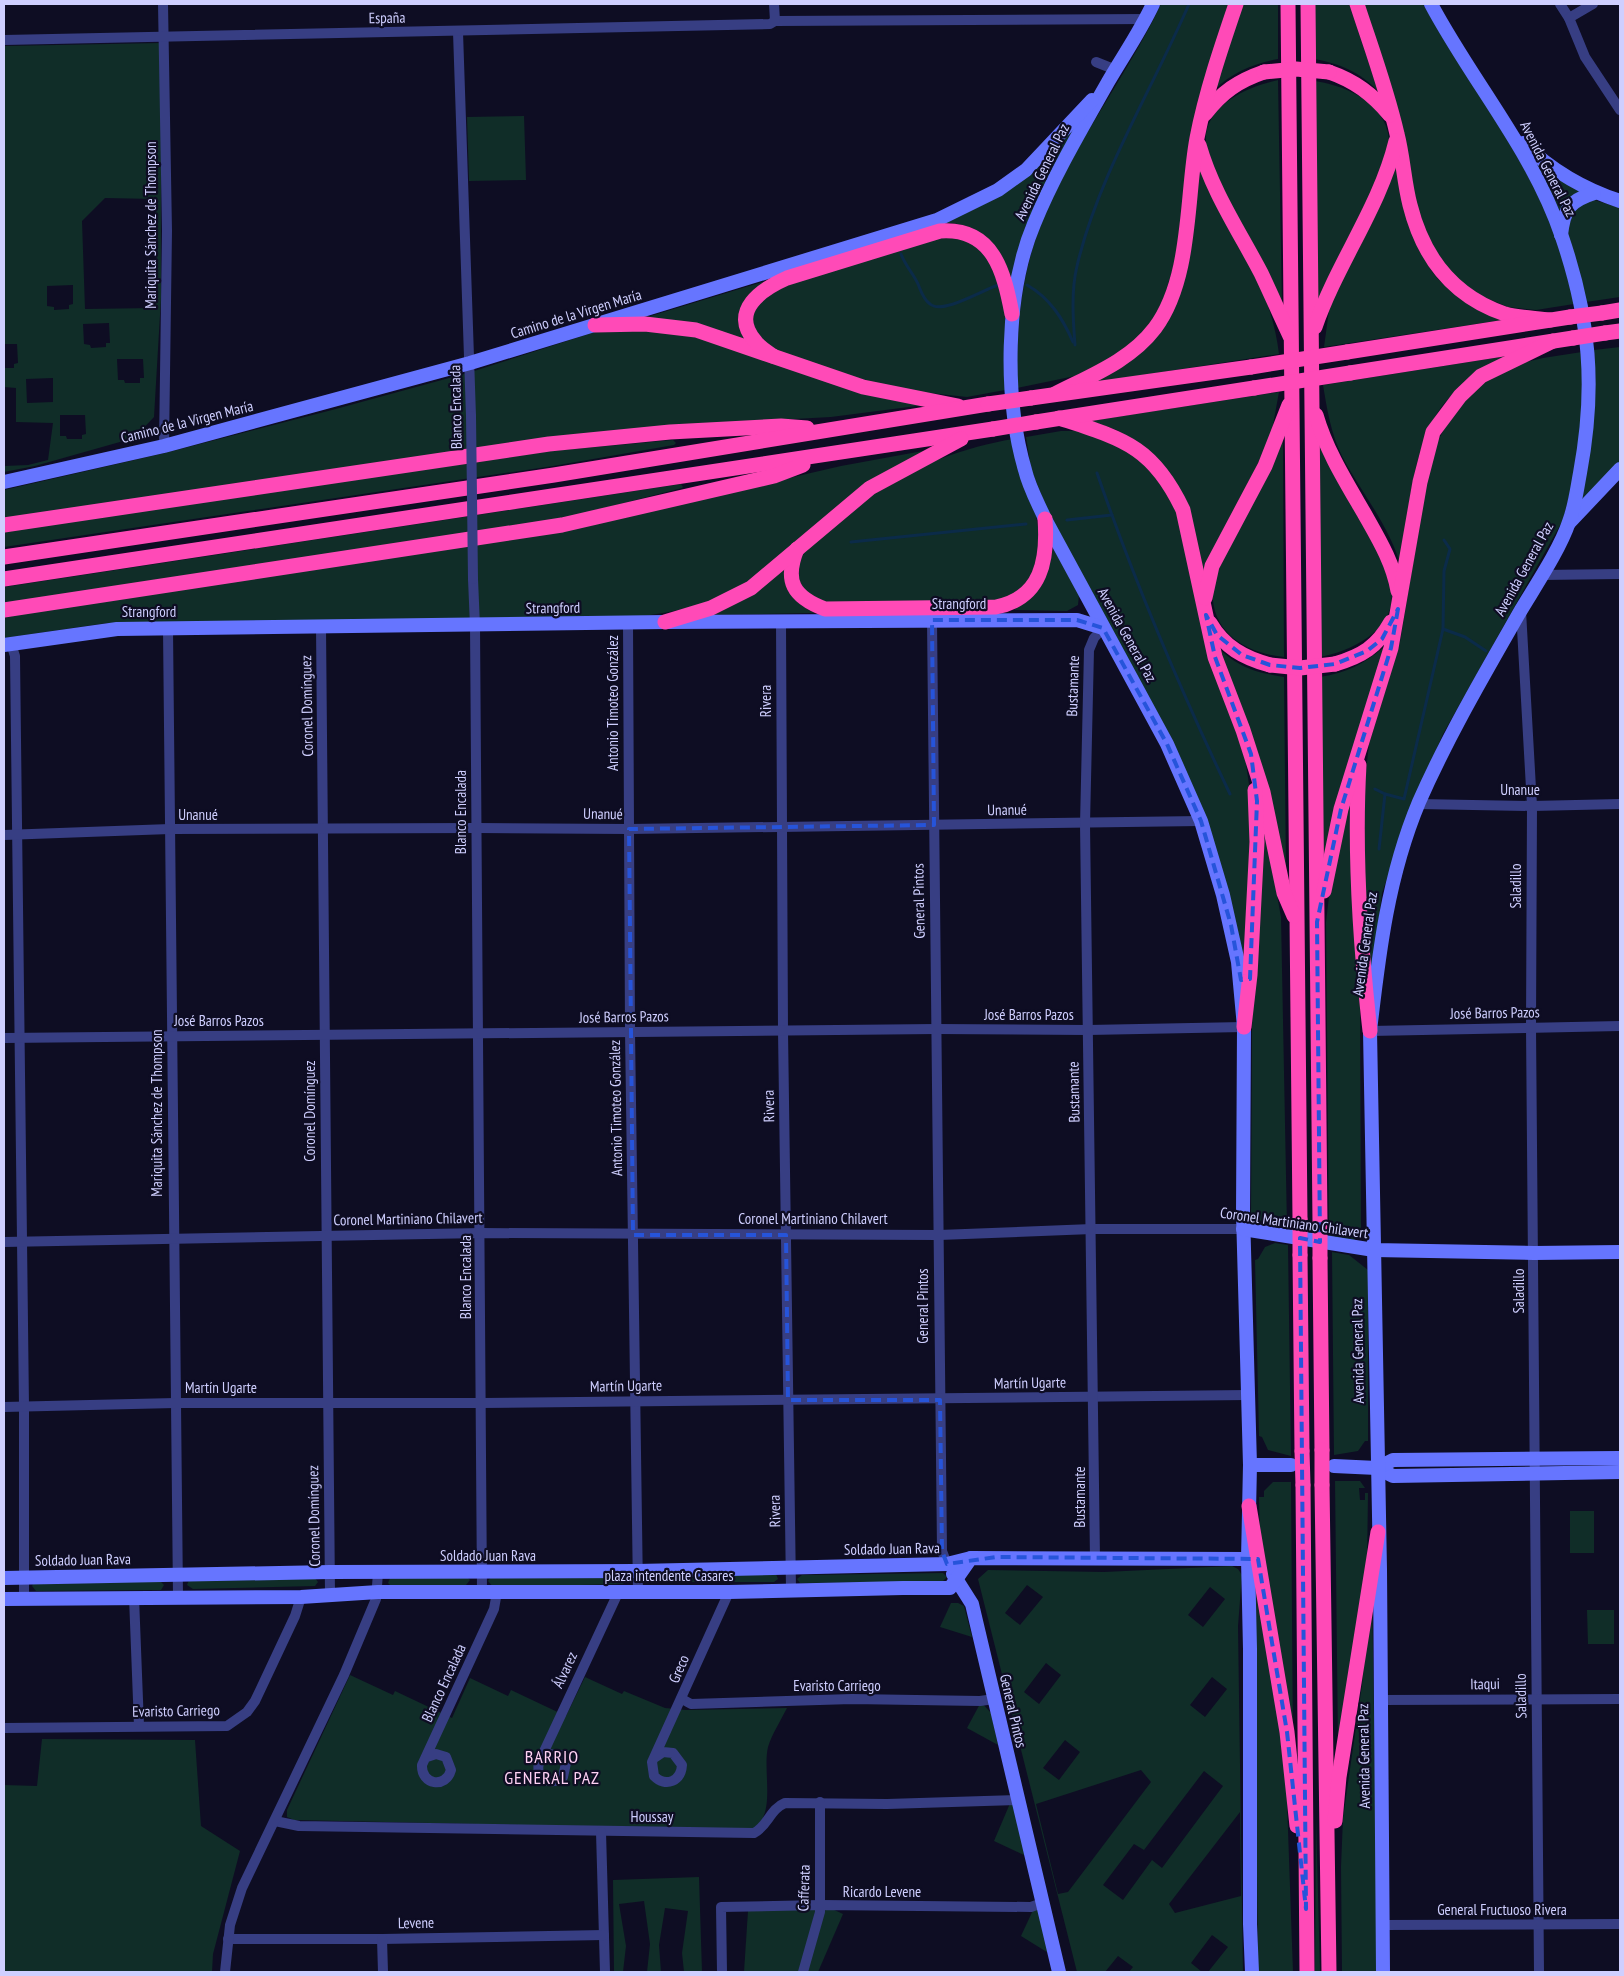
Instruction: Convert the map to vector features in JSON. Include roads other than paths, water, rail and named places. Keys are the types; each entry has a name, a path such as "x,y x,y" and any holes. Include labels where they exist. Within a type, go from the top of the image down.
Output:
{"highway":[{"path":"1055,394 1126,356 1149,335 1166,309 1181,262 1197,139 1208,90 1236,4"},
{"path":"1288,4 1307,1972"},
{"path":"1308,4 1322,1485 1329,1972"},
{"path":"1357,4 1396,127 1416,224 1427,252 1444,276 1476,299 1505,314 1550,320"},
{"path":"1202,120 1219,96 1234,84 1264,72 1296,69 1329,72 1346,78 1365,89 1396,127 1390,166 1379,192 1336,275 1311,338"},
{"path":"1197,139 1205,167 1216,192 1261,273 1291,339"},
{"path":"773,356 755,342 747,329 746,317 748,306 755,296 771,285 787,278 940,231 948,223 977,238 994,257 1007,287 1012,314"},
{"path":"4,557 544,476 988,404 1250,367 1620,310"},
{"path":"595,325 670,325 696,330 863,387 969,408"},
{"path":"4,579 837,454 1613,332"},
{"path":"1318,922 1340,809 1391,648 1420,482 1433,432 1460,396 1481,376 1553,341"},
{"path":"1292,396 1265,466 1212,566 1205,611 1217,635 1230,647 1242,655 1270,665 1300,668 1335,664 1367,651 1382,639 1399,604 1391,562 1325,439 1312,400"},
{"path":"1059,418 1114,436 1133,446 1159,469 1172,488 1183,510 1215,657 1251,754 1271,822 1284,893 1297,922"},
{"path":"4,525 549,444 670,432 781,426 834,430"},
{"path":"665,622 706,610 739,595 756,584 870,488 974,432"},
{"path":"4,610 562,525 774,476 837,454"},
{"path":"798,549 791,564 790,575 792,585 823,615 1004,613 1037,580 1043,565 1047,544 1045,519"},
{"path":"1361,746 1358,786 1359,877 1365,984 1370,1031"},
{"path":"1244,1027 1250,975 1257,842 1257,801 1251,754"},
{"path":"1249,1506 1286,1732 1306,1909"},
{"path":"1328,1912 1339,1777 1378,1532"}],"street":[{"name":"Mariquita Sánchez de Thompson","path":"163,4 167,231 164,446"},
{"path":"772,22 774,4"},
{"name":"Avenida General Paz","path":"1153,4 1146,20 1112,75 1033,225 1012,314 1011,389 1024,469 1045,519 1166,744 1201,821 1231,925 1241,986 1244,1027 1243,1229 1250,1465 1248,1559 1252,1972"},
{"name":"Avenida General Paz","path":"1383,1972 1381,1700 1370,1031 1385,912 1403,845 1449,737 1569,523 1585,448 1591,385 1581,301 1561,235 1548,202 1511,132 1431,4"},
{"path":"1560,4 1569,18 1585,57 1620,110"},
{"path":"1569,18 1593,4"},
{"name":"España","path":"4,40 458,32 772,22 1146,20"},
{"name":"Blanco Encalada","path":"458,32 470,363 475,626 481,1233 482,1592"},
{"path":"1096,62 1112,75"},
{"name":"Camino de la Virgen María","path":"4,482 164,446 470,363 948,223 1026,170 1074,121 1112,75"},
{"path":"1511,132 1536,156 1576,183 1594,192 1620,201"},
{"path":"1561,235 1563,218 1569,207 1578,198 1594,192"},
{"path":"1569,523 1620,469"},
{"path":"1541,575 1620,574"},
{"name":"Saladillo","path":"1521,611 1532,806 1531,1027 1539,1972"},
{"name":"Strangford","path":"7,645 108,629 781,622 823,615 932,620 1004,613 1077,620 1103,628"},
{"name":"General Pintos","path":"932,620 942,1551 947,1564 972,1604 1059,1972"},
{"name":"Rivera","path":"781,622 782,1031 790,1589"},
{"name":"Antonio Timoteo González","path":"628,623 630,1032 638,1592"},
{"name":"Coronel Domínguez","path":"321,627 330,1595"},
{"name":"Bustamante","path":"1095,1560 1086,824 1089,650 1091,643 1103,628"},
{"name":"Mariquita Sánchez de Thompson","path":"168,629 172,1238 178,1597"},
{"path":"7,645 15,656 24,1407 24,1598"},
{"name":"Unanue","path":"1419,804 1532,806 1620,804"},
{"name":"Unanué","path":"4,835 170,829 324,830 477,828 629,830 1201,821"},
{"name":"José Barros Pazos","path":"1370,1031 1620,1026"},
{"name":"José Barros Pazos","path":"4,1038 936,1029 1088,1030 1244,1027"},
{"name":"Coronel Martiniano Chilavert","path":"4,1242 481,1233 939,1235 1092,1229 1243,1229 1374,1250 1534,1253 1620,1252"},
{"name":"Martín Ugarte","path":"4,1407 175,1403 482,1403 635,1400 940,1400 1094,1396 1248,1396"},
{"path":"1377,1468 1393,1460 1534,1457 1620,1458"},
{"path":"1250,1465 1291,1465"},
{"path":"1334,1466 1377,1468 1394,1476 1620,1472"},
{"path":"957,1581 971,1558"},
{"name":"Soldado Juan Rava","path":"4,1578 330,1572 637,1571 947,1564 971,1558 1095,1560 1248,1559"},
{"path":"225,1972 232,1914 242,1888 344,1675 378,1592 378,1573"},
{"name":"plaza intendente Casares","path":"378,1592 618,1593 729,1592 790,1589 945,1589 957,1581"},
{"path":"4,1599 300,1596 378,1592"},
{"name":"Blanco Encalada","path":"427,1757 494,1608 497,1592"},
{"name":"Greco","path":"654,1758 729,1592"},
{"name":"Álvarez","path":"540,1760 618,1593"},
{"name":"Evaristo Carriego","path":"4,1728 227,1726 238,1720 255,1701 295,1616 300,1596"},
{"path":"134,1597 139,1726"},
{"name":"Evaristo Carriego","path":"682,1699 691,1704 852,1699 980,1701 994,1699"},
{"name":"Itaqui","path":"1381,1700 1620,1699"},
{"name":"Houssay","path":"275,1821 299,1826 754,1833 760,1830 778,1806 796,1802 886,1804 1017,1800"},
{"name":"Cafferata","path":"803,1972 821,1905 820,1802"},
{"path":"601,1832 605,1972"},
{"name":"Ricardo Levene","path":"722,1972 721,1907 821,1905 1031,1907 1042,1903"},
{"name":"General Fructuoso Rivera","path":"1383,1926 1620,1924"},
{"name":"Levene","path":"228,1939 382,1939 604,1935"},
{"path":"382,1939 383,1972"}],"waterway":[{"path":"1075,345 1073,295 1077,266 1086,232 1112,166 1189,4"},
{"path":"901,254 924,297 930,304 936,307 953,304 998,285"},
{"path":"1027,285 1042,296 1055,310 1073,342"},
{"path":"1097,473 1159,635 1193,715 1230,794"},
{"path":"1067,520 1112,515"},
{"path":"851,542 1026,524"},
{"path":"1379,849 1385,794 1404,799 1443,629 1444,571 1450,549 1444,540"},
{"path":"1443,629 1465,637 1486,651"},
{"path":"1375,789 1385,794"}],"district":[{"name":"BARRIO GENERAL PAZ","path":"552,1767"}]}
